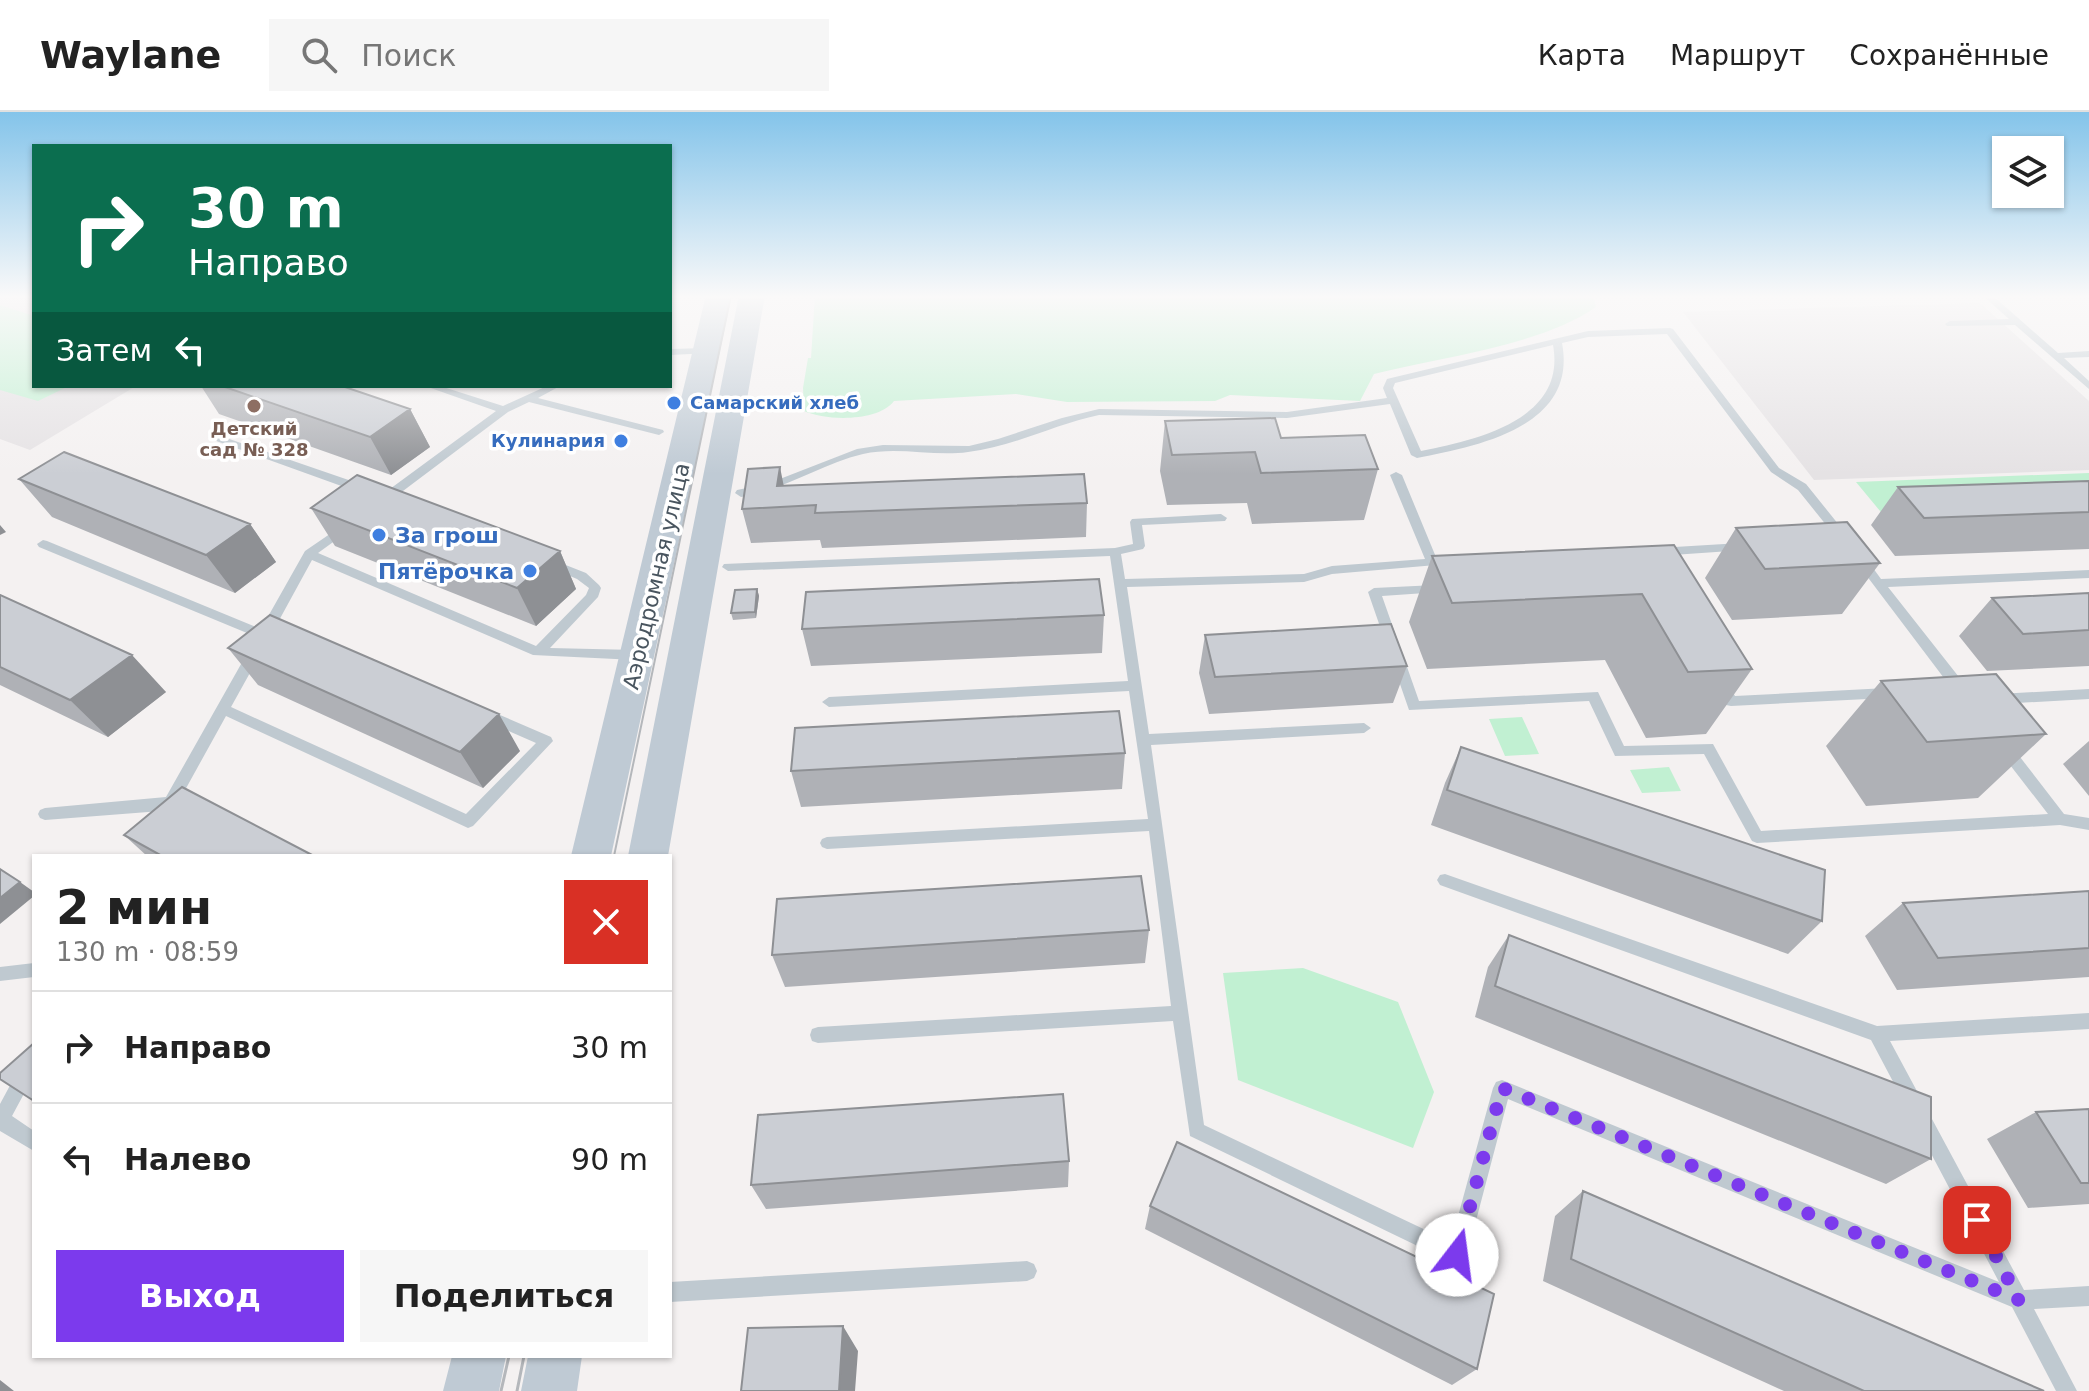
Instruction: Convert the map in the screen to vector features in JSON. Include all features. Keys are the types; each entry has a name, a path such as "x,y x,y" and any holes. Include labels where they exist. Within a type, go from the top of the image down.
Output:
{"main road":[{"name":"Аэродромная улица","path":"591,854 706,355"},
{"name":"Аэродромная улица","path":"649,854 721,567 745,355"},
{"path":"471,1391 479,1358"},
{"path":"549,1391 555,1358"}],"lane":[{"path":"1500,355 1391,381 1388,388 1417,455 1480,441 1523,422 1555,385 1560,367 1559,355"},
{"path":"1688,355 1775,470 1802,487 1977,700 2089,694"},
{"path":"2055,356 2077,355"},
{"path":"2055,356 2089,386"},
{"path":"436,388 504,410"},
{"path":"381,502 504,410 551,388"},
{"path":"529,399 659,432"},
{"path":"741,493 764,491 860,451 967,449 994,444 1071,416 1099,412 1287,415 1393,400"},
{"path":"212,436 381,502 401,503"},
{"path":"1396,475 1432,562"},
{"path":"721,567 1115,552 1139,546 1136,522 1221,518"},
{"path":"45,814 167,810 223,709 273,628 309,554 353,522"},
{"path":"1830,542 1845,541"},
{"path":"43,544 273,628"},
{"path":"1650,564 1643,553 1752,546"},
{"path":"1115,552 1156,825 1196,1130 1457,1255 1502,1088 2019,1300 2089,1296"},
{"path":"309,554 538,652 637,655"},
{"path":"538,652 592,597 595,588 590,580 580,574 545,561"},
{"path":"1120,583 1304,578 1332,570 1447,561"},
{"path":"1878,583 2089,574"},
{"path":"1452,588 1374,592 1414,706 1593,696 1620,752 1708,748 1757,837 2060,819 2089,824"},
{"path":"1715,675 1731,701 1906,692"},
{"path":"829,702 1135,686"},
{"path":"223,709 468,822 546,741 479,712"},
{"path":"1143,740 1364,728"},
{"path":"1996,736 2060,819"},
{"path":"827,843 1156,825"},
{"path":"1445,880 1877,1034 2089,1021"},
{"path":"0,974 32,970"},
{"path":"818,1035 1181,1013"},
{"path":"1877,1034 2067,1391"},
{"path":"32,1062 0,1120 32,1141"},
{"path":"672,1292 1027,1271"}],"shaded area":[{"path":"0,355 32,355 32,388 133,388 30,450 0,439"},
{"path":"1716,355 2037,355 2089,401 2089,470 1814,480"}],"green space":[{"path":"0,355 32,355 32,388 65,388 38,401 0,390"},
{"path":"811,355 1463,355 1374,374 1360,401 1230,395 1215,401 1067,402 1016,394 894,401 876,413 851,418 825,417 804,411 803,388 808,358"},
{"path":"2089,473 2089,510 1885,517 1856,482"},
{"path":"1522,717 1539,754 1505,756 1489,719"},
{"path":"1669,767 1681,791 1642,793 1630,770"},
{"path":"1303,968 1398,1002 1434,1092 1413,1148 1238,1080 1223,973"}],"building":[{"path":"228,388 348,388 410,409 370,437"},
{"path":"1275,418 1281,438 1365,435 1378,469 1261,473 1255,452 1172,455 1165,421"},
{"path":"64,452 250,524 206,555 19,479"},
{"path":"780,467 777,486 1084,474 1087,503 815,513 816,505 742,509 748,469"},
{"path":"357,475 560,551 517,588 311,508"},
{"path":"2089,481 2089,512 1924,518 1898,487"},
{"path":"1847,522 1880,563 1765,569 1736,528"},
{"path":"1674,545 1752,669 1688,672 1642,594 1452,603 1432,556"},
{"path":"1099,579 1104,615 802,629 806,592"},
{"path":"757,589 755,612 731,613 735,590"},
{"path":"2089,593 2089,630 2023,634 1992,598"},
{"path":"0,595 132,655 70,700 0,667"},
{"path":"270,615 499,714 460,752 228,648"},
{"path":"1391,624 1407,666 1215,677 1205,635"},
{"path":"1996,674 2046,734 1927,742 1881,681"},
{"path":"1119,711 1125,753 791,771 795,728"},
{"path":"1461,747 1825,870 1822,921 1447,790"},
{"path":"182,787 310,854 158,854 124,835"},
{"path":"0,869 20,882 0,898"},
{"path":"1141,876 1149,930 772,955 777,899"},
{"path":"2089,891 2089,948 1938,958 1903,903"},
{"path":"1509,935 1931,1097 1931,1159 1495,986"},
{"path":"32,1045 32,1100 0,1079 0,1073"},
{"path":"1063,1094 1069,1161 751,1185 758,1115"},
{"path":"2089,1109 2089,1183 2081,1183 2036,1112"},
{"path":"1177,1142 1494,1294 1477,1369 1150,1206"},
{"path":"1583,1191 2044,1391 1864,1391 1571,1259"},
{"path":"843,1326 839,1391 741,1391 748,1328"}],"tram line":[{"path":"614,854 719,355"},
{"path":"501,1391 509,1358"},
{"path":"517,1391 524,1358"}],"place":[{"name":"Самарский хлеб","path":"674,403"},
{"name":"Детский сад № 328","path":"254,406"},
{"name":"Кулинария","path":"621,441"},
{"name":"За грош","path":"379,535"},
{"name":"Пятёрочка","path":"530,571"}],"route":[{"path":"1457,1255 1502,1088 2019,1300 1977,1220"}]}
